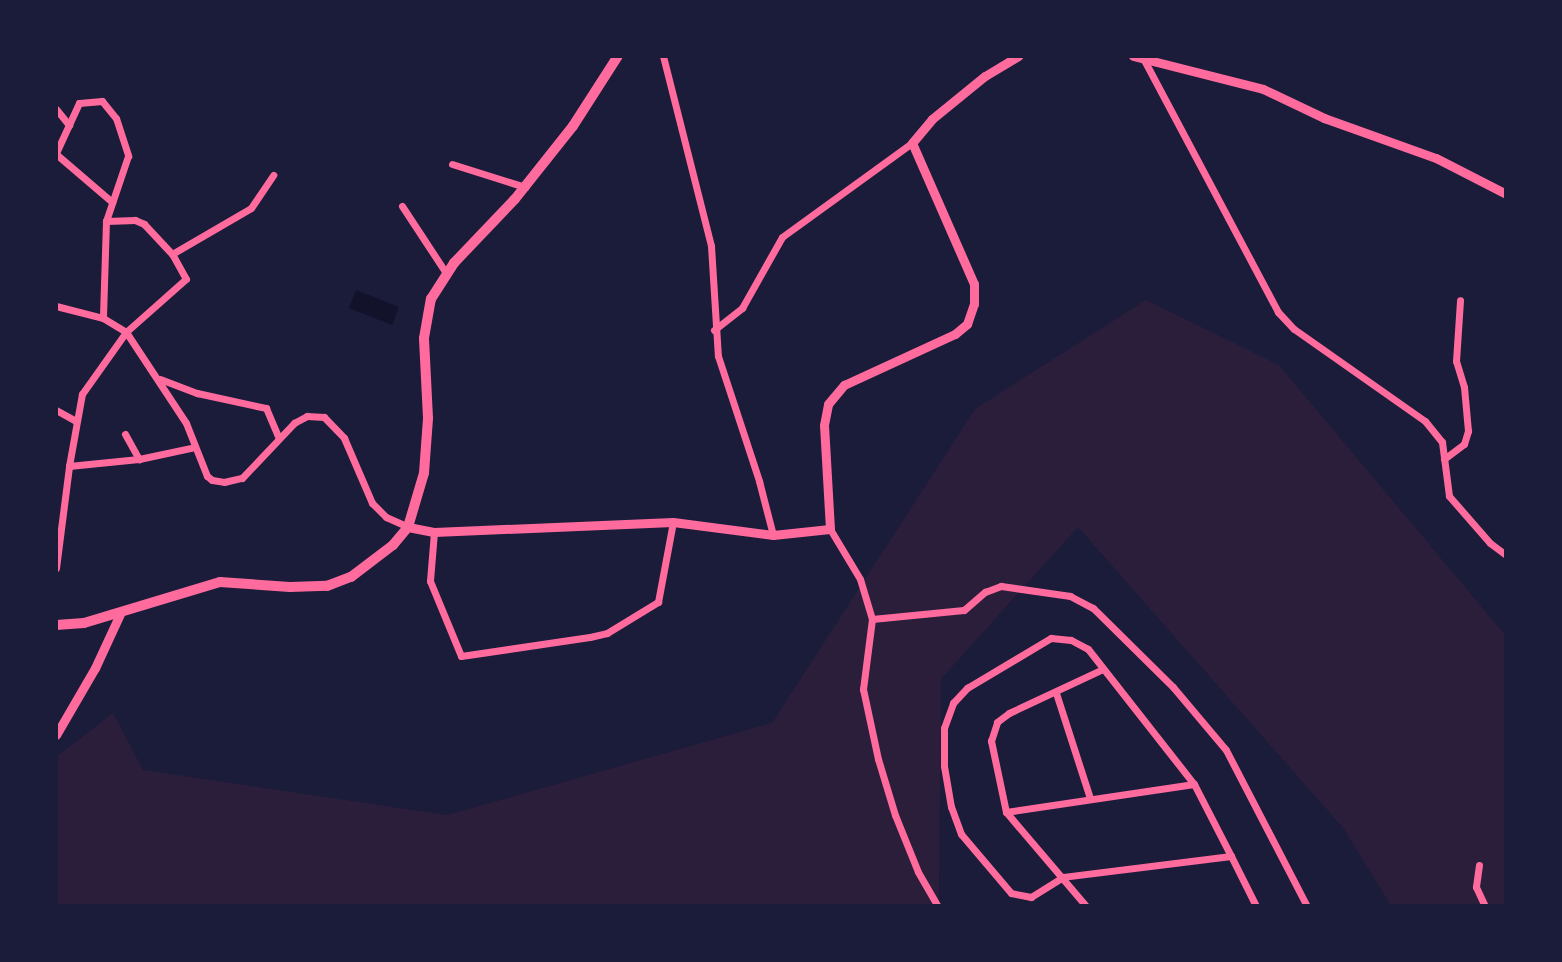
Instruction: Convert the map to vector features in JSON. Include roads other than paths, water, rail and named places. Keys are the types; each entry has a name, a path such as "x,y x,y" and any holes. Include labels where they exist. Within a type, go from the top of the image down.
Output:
{"main road":[{"path":"56,625 84,623 120,614 220,582 309,588 327,586 351,577 378,559 408,527 424,473 428,418 424,338 431,299 446,273 525,187 573,126 618,56"}],"street":[{"path":"663,56 711,246 714,330 721,367 759,481 773,535"},
{"path":"714,330 742,308 782,237 912,143 932,119 985,76 1018,56"},
{"path":"1138,57 1177,61 1263,89 1324,118 1436,158 1506,194"},
{"path":"1138,57 1278,312 1294,329 1425,421 1442,442 1449,496 1490,543 1506,555"},
{"path":"103,318 106,221 128,156 116,118 102,101 79,103 56,154 112,202"},
{"path":"56,109 69,125"},
{"path":"912,143 974,284 974,304 967,324 955,334 844,385 828,404 824,425 830,529 860,579 872,619 863,689 878,759 895,815 918,872 938,906"},
{"path":"452,164 525,187"},
{"path":"172,254 251,208 273,175"},
{"path":"402,206 446,273"},
{"path":"56,568 82,394 126,332 186,279 172,254 144,224 135,220 106,221"},
{"path":"1444,459 1464,444 1468,431 1464,387 1456,361 1460,300"},
{"path":"57,308 103,318 126,332 186,423 207,476 224,482 242,478 255,468 279,438 307,416 324,417 344,438 372,503 386,517 408,527 434,532 673,522 773,535 830,529"},
{"path":"157,379 197,393 266,408 279,438"},
{"path":"56,410 76,421"},
{"path":"125,434 139,459"},
{"path":"69,466 139,459 195,447"},
{"path":"56,495 65,497"},
{"path":"434,532 430,581 461,656 607,633 658,602 673,522"},
{"path":"872,619 964,610 985,592 1001,586 1070,596 1093,608 1173,687 1226,750 1307,906"},
{"path":"56,735 95,668 120,614"},
{"path":"1231,856 1063,877 1031,897 1011,893 961,834 951,807 944,766 944,728 953,703 967,688 1051,638 1071,640 1088,649 1194,784 1231,856 1256,906"},
{"path":"1086,906 1006,812 991,741 997,722 1103,669"},
{"path":"1056,693 1090,798"},
{"path":"1006,812 1194,784"},
{"path":"1479,865 1476,887 1485,906"}]}
